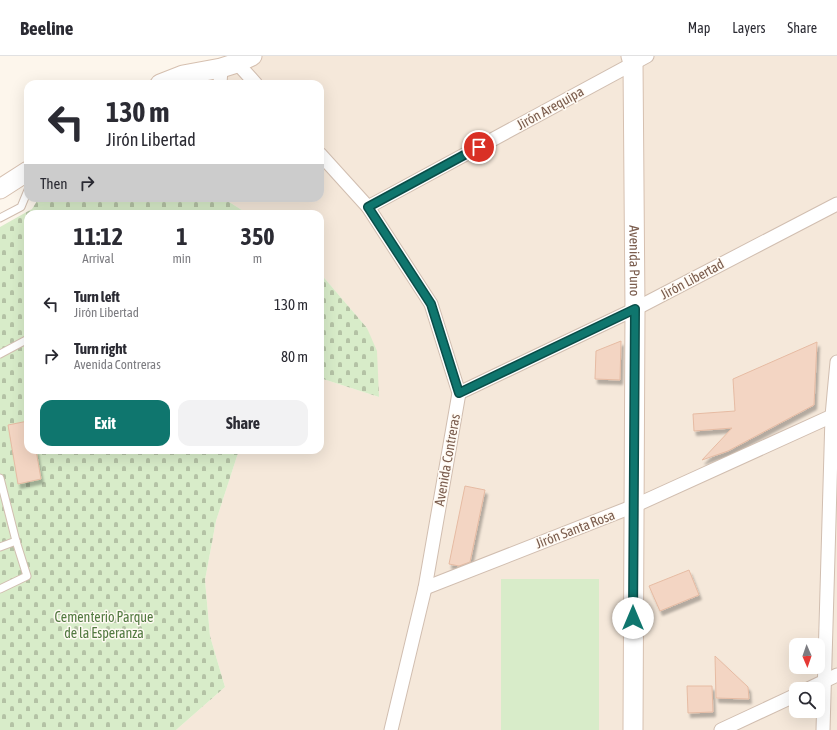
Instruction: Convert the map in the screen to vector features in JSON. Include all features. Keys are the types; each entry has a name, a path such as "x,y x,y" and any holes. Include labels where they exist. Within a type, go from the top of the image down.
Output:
{"street":[{"name":"Jirón Arequipa","path":"368,207 637,58"},
{"name":"Avenida Puno","path":"633,730 637,58"},
{"path":"170,80 183,75 232,68 250,80"},
{"name":"Avenida Contreras","path":"324,158 368,207 431,304 459,393 425,588 391,730"},
{"path":"0,189 24,174"},
{"name":"Jirón Libertad","path":"459,393 635,309 837,204"},
{"path":"823,730 832,416 836,395 837,362"},
{"name":"Jirón Santa Rosa","path":"425,588 634,506 832,416"},
{"path":"824,681 837,675"},
{"path":"721,730 789,698"}],"lane":[{"path":"0,218 21,207 24,200"},
{"path":"0,354 24,341"},
{"path":"0,478 16,541 27,576 0,589"},
{"path":"0,547 16,541"}],"shaded area":[{"path":"227,56 837,56 837,730 176,730 225,687 210,636 205,580 216,521 238,454 324,454 324,379 379,397 367,328 324,278 324,210 242,210 229,202 324,202 324,80 206,80 216,62"}],"green space":[{"name":"Cementerio Parque de la Esperanza","path":"36,202 229,202 242,210 30,210"},
{"name":"Cementerio Parque de la Esperanza","path":"24,214 24,454 238,454 216,521 205,580 210,636 225,687 176,730 0,730 0,227"},
{"path":"324,278 367,328 377,351 379,397 324,379"},
{"path":"501,579 599,579 599,730 501,730"}],"building":[{"path":"621,341 620,380 595,379 596,351"},
{"path":"817,342 814,405 728,451 702,460 732,428 694,431 693,414 735,411 733,379"},
{"path":"24,422 24,454 37,454 41,479 18,484 8,425"},
{"path":"465,486 485,490 470,562 459,566 449,564"},
{"path":"689,570 699,595 660,611 649,586"},
{"path":"715,656 748,687 749,699 716,698"},
{"path":"687,686 712,686 713,712 688,713"}],"route":[{"path":"479,147 368,207 431,304 459,393 635,309 633,618"}]}
